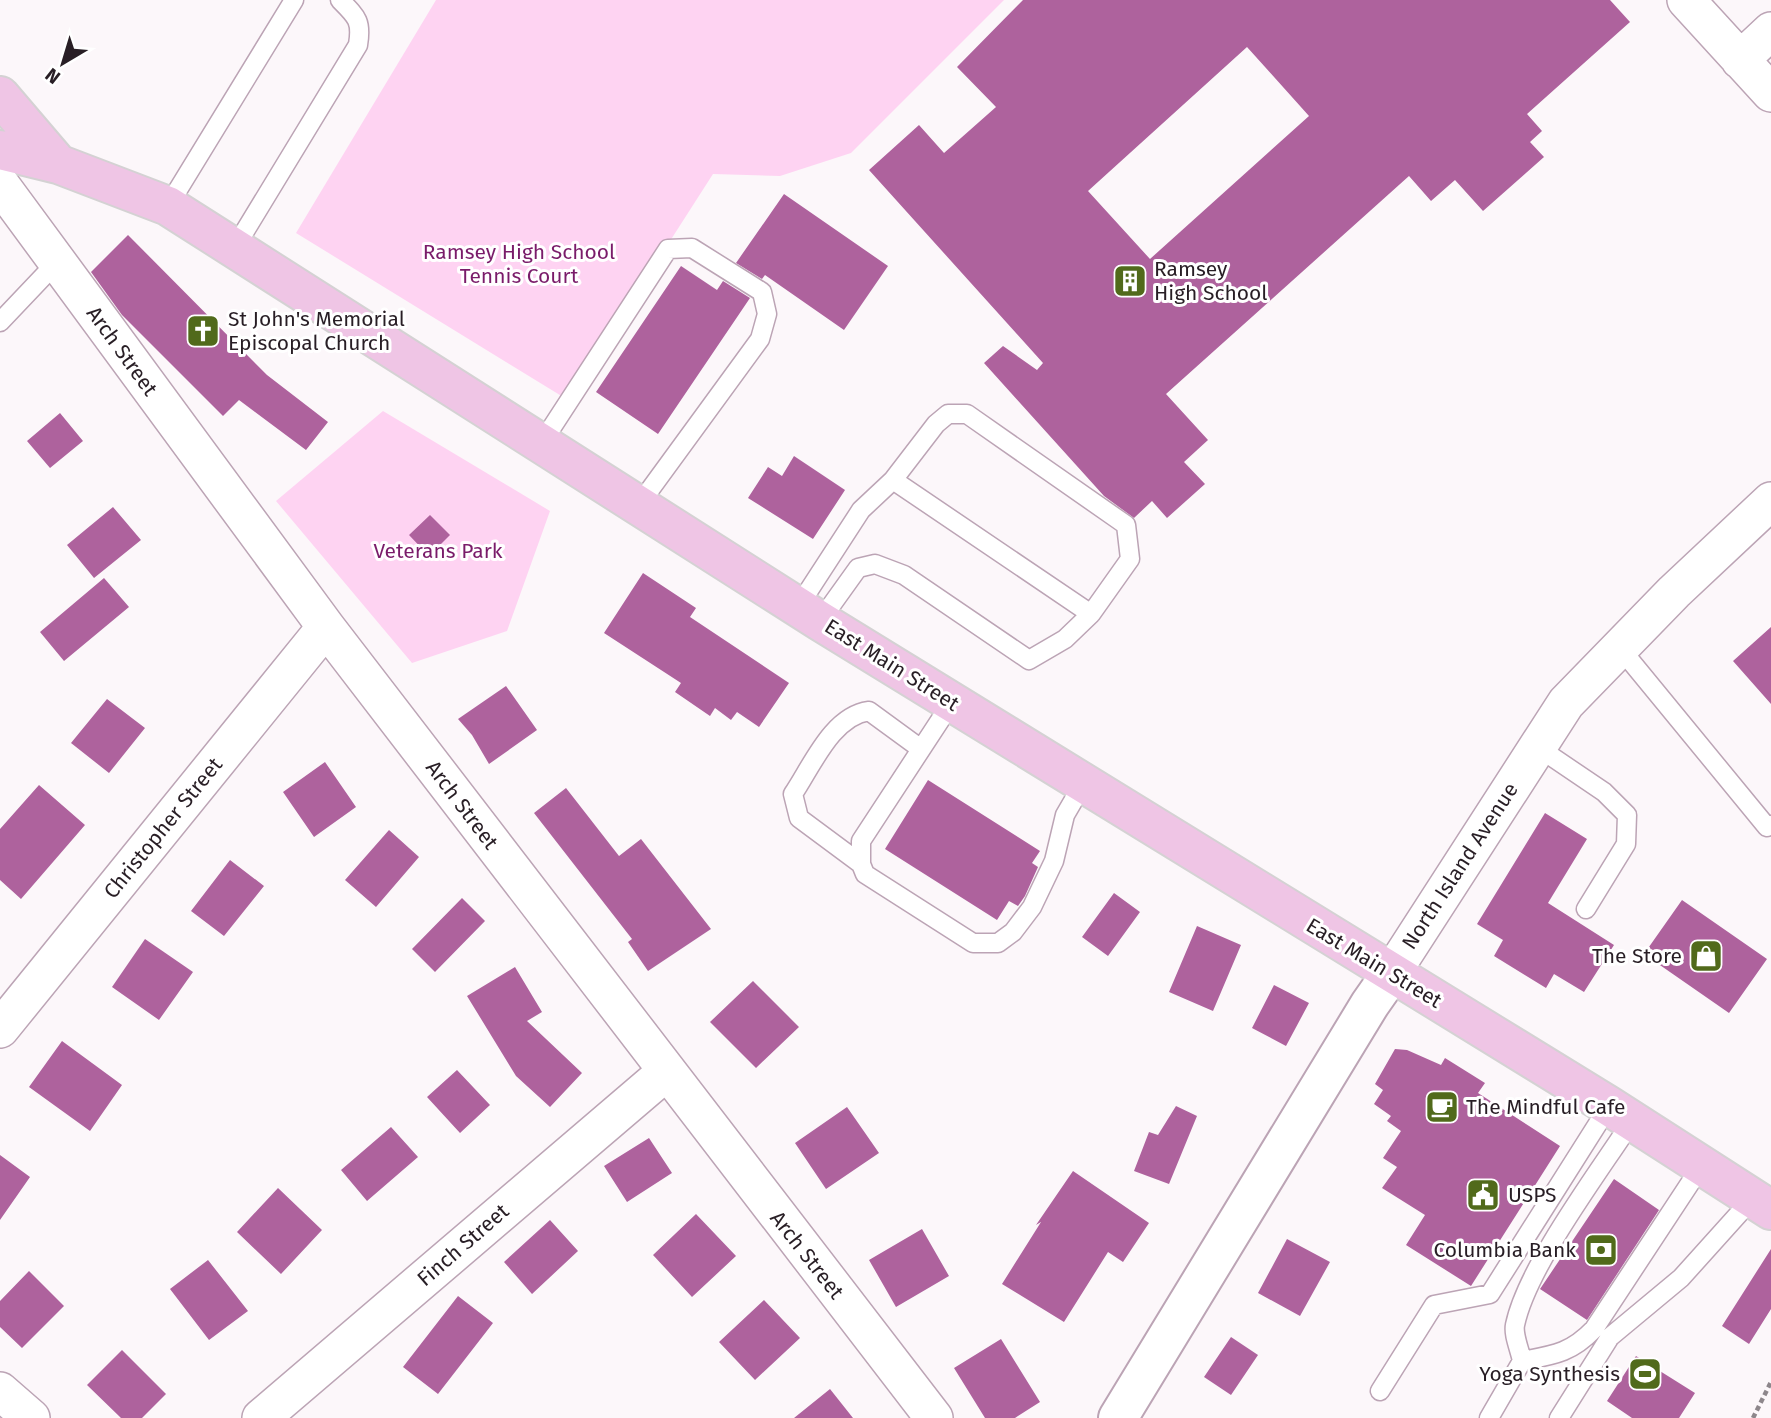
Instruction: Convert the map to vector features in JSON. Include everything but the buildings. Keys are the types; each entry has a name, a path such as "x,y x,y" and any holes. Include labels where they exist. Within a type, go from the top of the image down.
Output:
{"main road":[{"path":"0,96 58,164"},
{"name":"East Main Street","path":"0,150 58,164 168,206 809,614 1702,1165 1764,1200"}],"street":[{"path":"1686,0 1771,93"},
{"path":"1740,60 1771,31"},
{"name":"Arch Street","path":"0,184 326,627 934,1418"},
{"name":"North Island Avenue","path":"1118,1418 1370,1004 1566,703 1771,501"},
{"name":"Christopher Street","path":"0,1029 326,627"},
{"name":"Finch Street","path":"261,1418 666,1072"},
{"path":"0,1391 31,1418"}],"lane":[{"path":"168,206 294,0"},
{"path":"234,249 358,45 361,27 354,14 340,0"},
{"path":"541,444 668,249 692,248 762,292 767,314 760,339 638,506"},
{"path":"2,320 57,262"},
{"path":"948,414 967,414 1126,525 1130,559 1091,614 1065,639 1029,660 904,575 876,564 858,568 809,614 861,510 893,480 936,424 948,414"},
{"path":"893,480 1091,614"},
{"path":"1620,648 1768,827 1771,825"},
{"path":"952,702 861,841 861,864 865,874 973,943 998,943 1013,932 1032,907 1054,861 1065,815 1083,784"},
{"path":"861,864 799,818 793,794 833,734 857,712 869,711 921,749"},
{"path":"1536,746 1604,792 1627,815 1626,844 1586,909"},
{"path":"1489,1418 1522,1361 1514,1328 1522,1302 1620,1113"},
{"path":"1380,1391 1434,1305 1490,1294 1620,1113"},
{"path":"1522,1361 1578,1346 1594,1329 1702,1165"},
{"path":"1559,1418 1609,1338 1681,1278 1764,1200"}],"path":[{"path":"1753,1418 1771,1382"}],"green space":[{"name":"Ramsey High School Tennis Court","path":"436,0 1004,0 851,153 780,176 713,174 568,400 296,233"},
{"name":"Veterans Park","path":"383,411 550,511 507,631 412,663 276,501"}],"place":[{"name":"Ramsey High School","path":"1130,281"},
{"name":"St John's Memorial Episcopal Church","path":"203,331"},
{"name":"The Store","path":"1706,956"},
{"name":"The Mindful Cafe","path":"1442,1107"},
{"name":"USPS","path":"1483,1195"},
{"name":"Columbia Bank","path":"1601,1250"},
{"name":"Yoga Synthesis","path":"1645,1374"}]}
